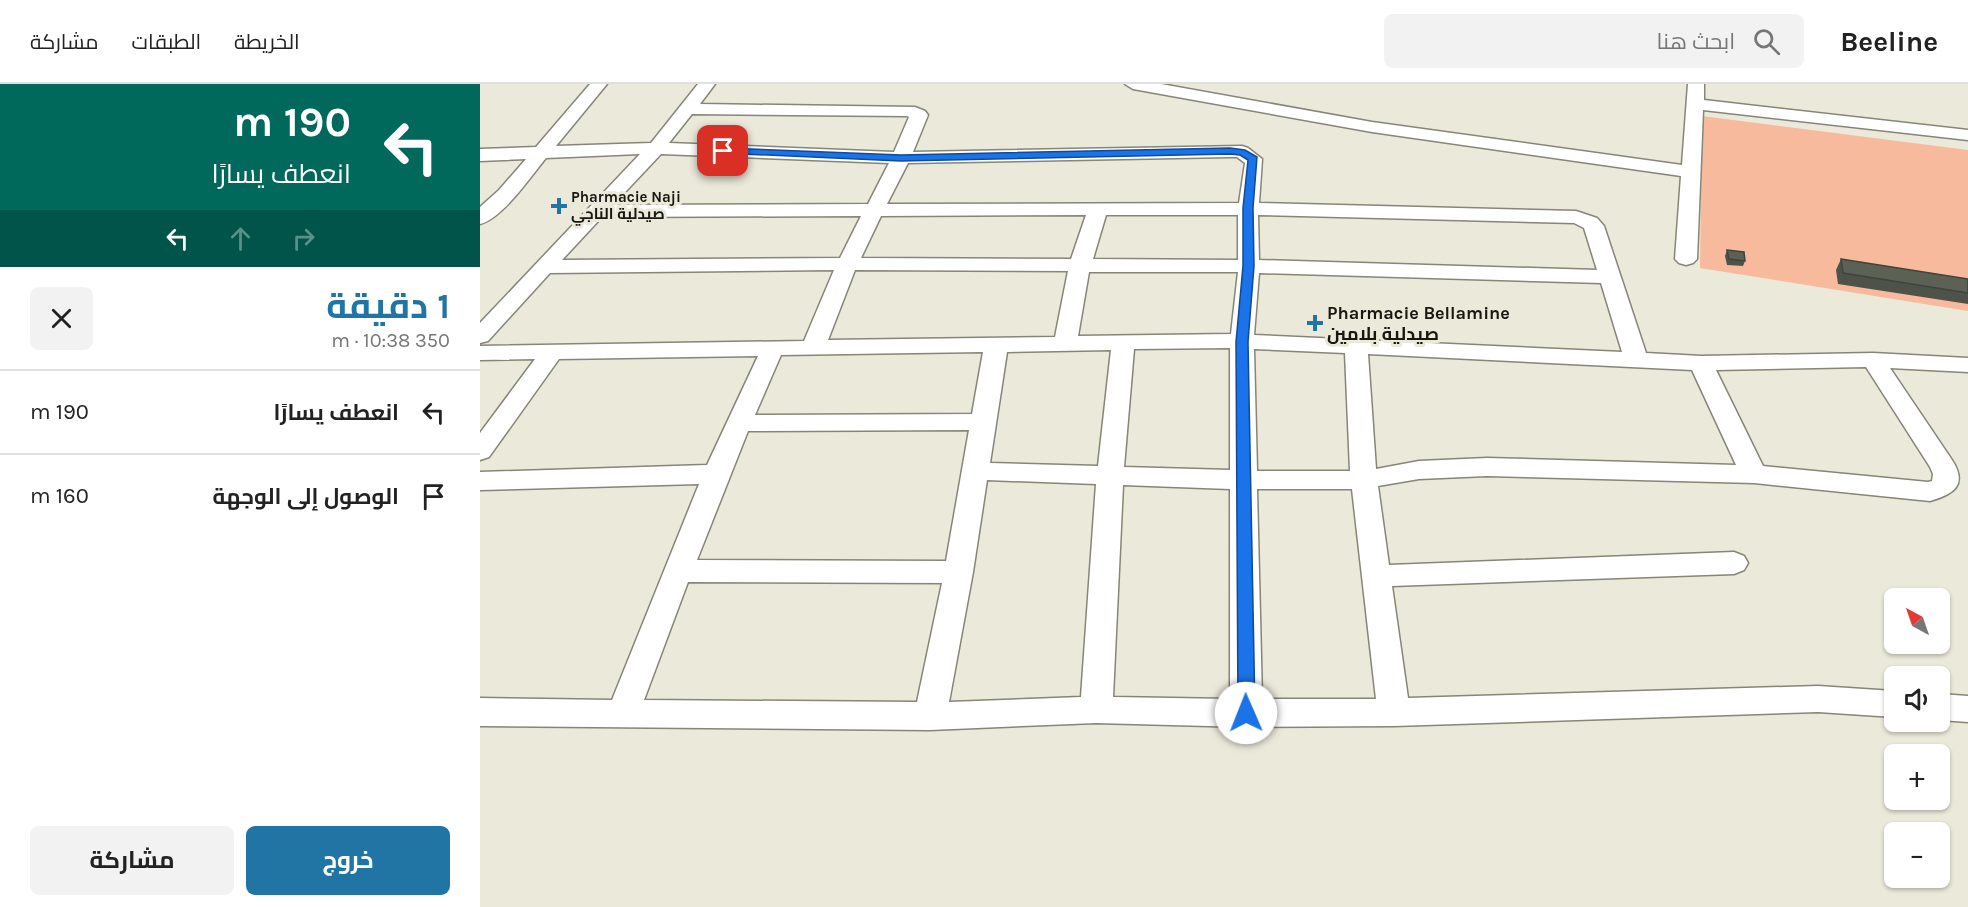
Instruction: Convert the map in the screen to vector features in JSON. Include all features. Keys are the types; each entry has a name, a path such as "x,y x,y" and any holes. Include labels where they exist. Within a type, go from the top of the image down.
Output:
{"street":[{"path":"480,219 506,194 598,84"},
{"path":"480,336 656,148 689,109 706,84"},
{"path":"1133,84 1372,128 1691,172"},
{"path":"1686,259 1696,84"},
{"path":"1695,104 1968,135"},
{"path":"689,109 915,111 919,117 901,158 847,264 813,348"},
{"path":"480,155 656,148 901,158 1242,152 1253,159 1248,208 1249,266 1242,342 1246,713"},
{"path":"480,195 506,194"},
{"path":"595,211 1248,208 1576,216 1594,226 1636,360"},
{"path":"1065,344 1080,265 1098,209"},
{"path":"543,267 847,264 1249,266 1610,277"},
{"path":"480,353 1242,342 1701,363 1873,360 1968,365"},
{"path":"1096,710 1110,476 1123,343"},
{"path":"930,716 959,572 996,345"},
{"path":"1356,347 1364,480 1394,712"},
{"path":"622,714 716,474 773,348"},
{"path":"480,451 552,352"},
{"path":"975,471 1244,480 1364,480 1419,470 1487,467 1754,474 1930,492 1944,486 1946,474 1943,466 1873,360"},
{"path":"1701,363 1754,474"},
{"path":"739,423 984,422"},
{"path":"480,481 716,474"},
{"path":"1377,576 1734,563"},
{"path":"678,572 959,572"},
{"path":"480,712 930,716 1096,710 1246,713 1394,712 1818,699 1884,703"},
{"path":"1950,708 1968,709"}],"shaded area":[{"path":"1702,116 1968,150 1968,311 1700,268"}],"building":[{"path":"1727,250 1744,252 1745,261 1729,259"},
{"path":"1841,259 1968,279 1968,293 1843,273"}],"place":[{"name":"Pharmacie Naji صيدلية الناجي","path":"559,206"},
{"name":"Pharmacie Bellamine صيدلية بلامين","path":"1315,323"}],"route":[{"path":"723,151 901,158 1230,151 1242,152 1253,159 1248,208 1249,266 1242,342 1246,713"}]}
